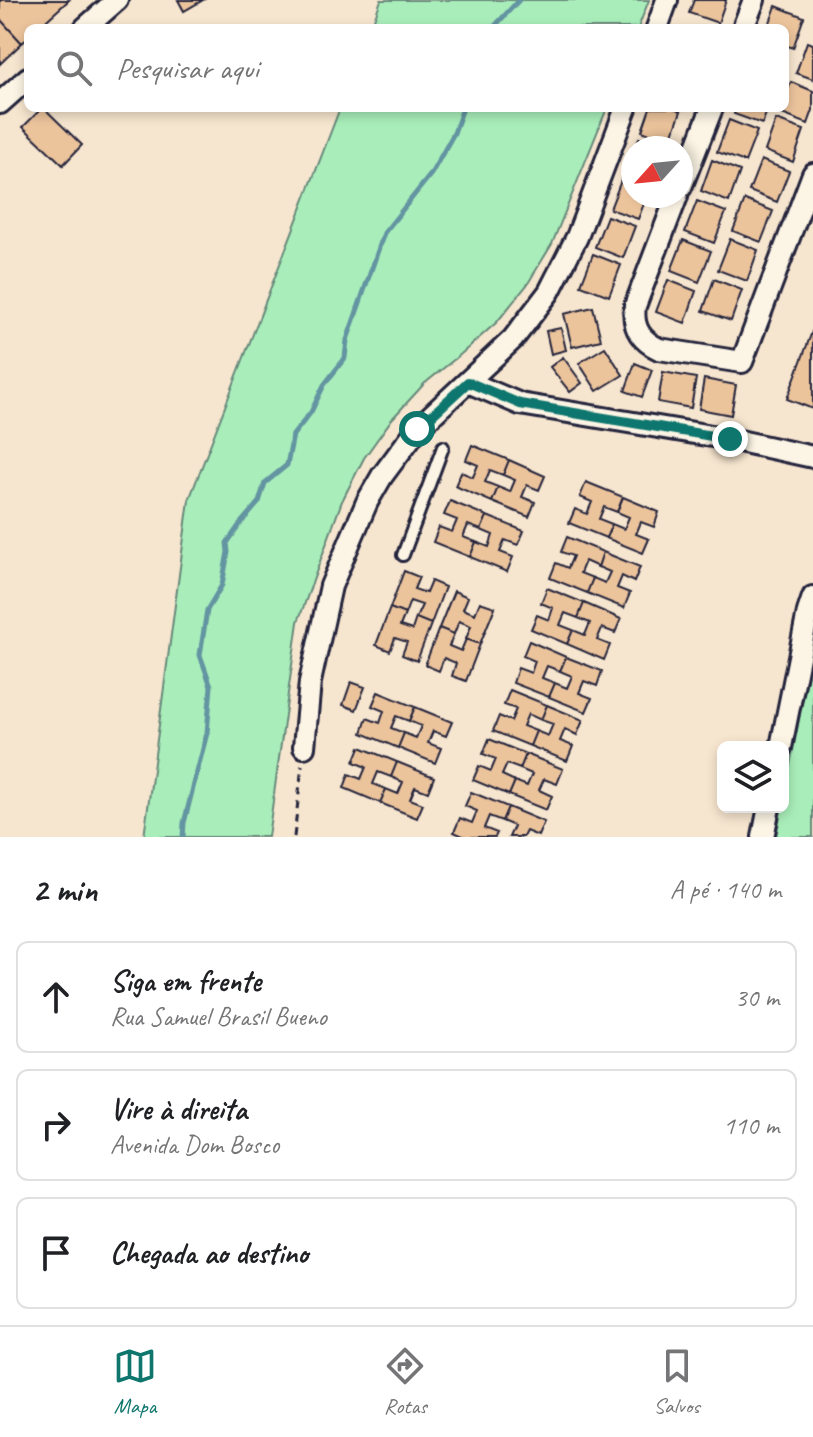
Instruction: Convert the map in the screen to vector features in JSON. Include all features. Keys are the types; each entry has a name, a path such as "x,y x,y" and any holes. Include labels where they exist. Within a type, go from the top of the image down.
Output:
{"street":[{"path":"90,24 117,0"},
{"path":"658,24 667,0"},
{"path":"745,24 754,0"},
{"path":"0,103 24,82"},
{"path":"304,747 310,682 331,586 367,502 417,429 513,339 549,292 577,237 624,112"},
{"path":"693,156 710,112"},
{"path":"672,208 635,306 635,328 649,345 659,349 742,362 813,174"},
{"path":"468,382 520,404 730,439 813,457"},
{"path":"782,741 813,597"},
{"path":"763,837 768,813"}],"lane":[{"path":"403,555 443,447"}],"path":[{"path":"294,837 304,747"}],"green space":[{"path":"381,0 649,0 640,24 372,24"},
{"path":"338,112 605,112 552,244 527,285 497,322 424,384 392,419 364,458 342,501 298,622 268,837 144,837 189,500"},
{"path":"813,648 813,837 776,837 781,813 789,813 789,771"}],"building":[{"path":"0,0 69,0 42,24 24,24 22,43 0,19"},
{"path":"178,0 203,0 184,11"},
{"path":"694,0 726,0 718,23 689,13"},
{"path":"776,6 804,17 793,48 789,46 789,24 769,24"},
{"path":"0,19 22,43 0,64"},
{"path":"807,42 813,44 813,79 796,73"},
{"path":"791,82 813,91 813,110 808,124 779,113 789,112"},
{"path":"38,112 48,112 82,145 63,165 23,127"},
{"path":"649,112 681,112 672,136 655,136 642,131"},
{"path":"735,112 766,112 762,124"},
{"path":"729,120 757,131 745,162 717,152"},
{"path":"776,120 804,130 793,162 765,151"},
{"path":"712,160 740,171 729,202 701,191"},
{"path":"761,160 789,171 777,202 749,191"},
{"path":"621,181 621,208 642,208 638,219 610,209"},
{"path":"745,200 773,211 761,242 733,231"},
{"path":"697,201 726,212 714,243 685,232"},
{"path":"607,216 635,226 623,258 595,247"},
{"path":"730,239 758,250 747,281 718,270"},
{"path":"683,240 711,251 699,282 671,271"},
{"path":"593,254 621,265 609,296 581,285"},
{"path":"714,279 742,290 731,321 703,311"},
{"path":"668,280 696,291 685,323 656,312"},
{"path":"593,307 601,340 572,347 564,314"},
{"path":"561,328 566,350 551,354 546,331"},
{"path":"813,329 813,409 787,399"},
{"path":"605,347 623,375 597,391 579,363"},
{"path":"563,357 582,383 570,392 550,367"},
{"path":"635,363 652,370 642,397 625,391"},
{"path":"663,372 696,378 691,408 658,402"},
{"path":"704,379 736,385 731,415 699,409"},
{"path":"472,445 509,460 503,475 490,470 485,482 498,487 492,502 455,486 461,472 473,477 478,465 466,460"},
{"path":"509,460 545,476 539,490 527,485 522,497 535,502 529,517 492,502 498,487 510,492 515,480 503,475"},
{"path":"586,482 623,497 617,512 604,507 599,519 612,524 606,538 569,523 575,509 587,514 592,502 580,497"},
{"path":"623,497 659,512 654,527 641,522 636,534 649,539 643,553 606,538 612,524 624,529 629,517 617,512"},
{"path":"450,501 487,516 481,530 468,525 463,537 476,542 470,557 433,542 439,527 452,532 457,520 444,515"},
{"path":"487,516 524,531 518,545 505,540 500,552 513,557 507,572 470,557 476,542 489,547 493,535 481,530"},
{"path":"567,537 603,552 598,567 585,561 580,573 593,578 587,593 550,578 556,563 568,568 573,556 561,552"},
{"path":"603,552 640,567 634,582 622,576 617,588 630,593 624,608 587,593 593,578 605,583 610,572 598,567"},
{"path":"404,571 419,577 414,589 426,593 431,581 445,587 431,624 416,618 422,605 410,601 405,614 390,608"},
{"path":"547,588 584,603 578,618 565,613 560,625 573,630 567,644 531,629 537,615 549,620 553,608 541,603"},
{"path":"454,591 468,597 463,609 475,614 480,602 495,607 480,644 466,639 471,626 459,621 454,634 439,628"},
{"path":"584,603 621,619 615,633 602,628 597,640 610,645 604,660 567,644 573,630 585,635 590,623 578,618"},
{"path":"390,608 405,614 400,626 412,630 416,618 431,624 417,661 402,655 407,642 395,638 390,651 376,645"},
{"path":"439,628 454,634 449,646 461,651 466,639 480,644 466,681 452,676 456,663 444,658 439,671 425,665"},
{"path":"529,641 566,657 560,671 547,666 542,678 555,683 549,697 513,683 518,668 531,673 535,661 523,656"},
{"path":"566,657 602,671 597,686 584,681 579,693 592,698 586,712 549,697 555,683 567,688 572,676 560,671"},
{"path":"351,682 365,687 356,710 343,705"},
{"path":"510,690 547,705 541,720 528,714 523,726 536,731 530,746 493,731 499,716 511,721 516,709 504,705"},
{"path":"378,692 415,707 409,721 396,716 391,728 404,733 398,748 362,733 367,718 380,723 384,711 372,706"},
{"path":"547,705 583,720 577,735 565,729 560,741 573,746 567,761 530,746 536,731 548,736 553,724 541,720"},
{"path":"415,707 452,722 446,736 433,731 428,743 441,748 435,763 398,748 404,733 416,738 421,726 409,721"},
{"path":"489,739 526,754 520,769 507,764 502,775 515,781 509,795 473,780 479,766 491,771 496,759 483,754"},
{"path":"360,747 397,762 391,777 378,772 373,784 386,789 380,803 344,788 349,774 361,779 366,767 354,762"},
{"path":"526,754 563,769 557,784 544,779 539,790 552,796 546,810 509,795 515,781 527,786 532,774 520,769"},
{"path":"397,762 434,777 428,792 415,787 410,799 423,804 417,818 380,803 386,789 398,794 403,782 391,777"},
{"path":"471,792 508,807 502,821 489,816 484,828 497,833 495,837 465,837 454,832 460,818 472,823 477,811 465,806"},
{"path":"508,807 544,822 538,836 526,831 523,837 509,837 514,826 502,821"}],"waterway":[{"path":"497,24 519,0"},
{"path":"183,837 207,733 211,686 200,655 207,610 222,585 227,543 259,502 265,483 287,465 293,435 345,358 347,340 384,233 431,174 454,133 462,112"}],"route":[{"path":"417,429 468,382 520,404 730,439"}]}
